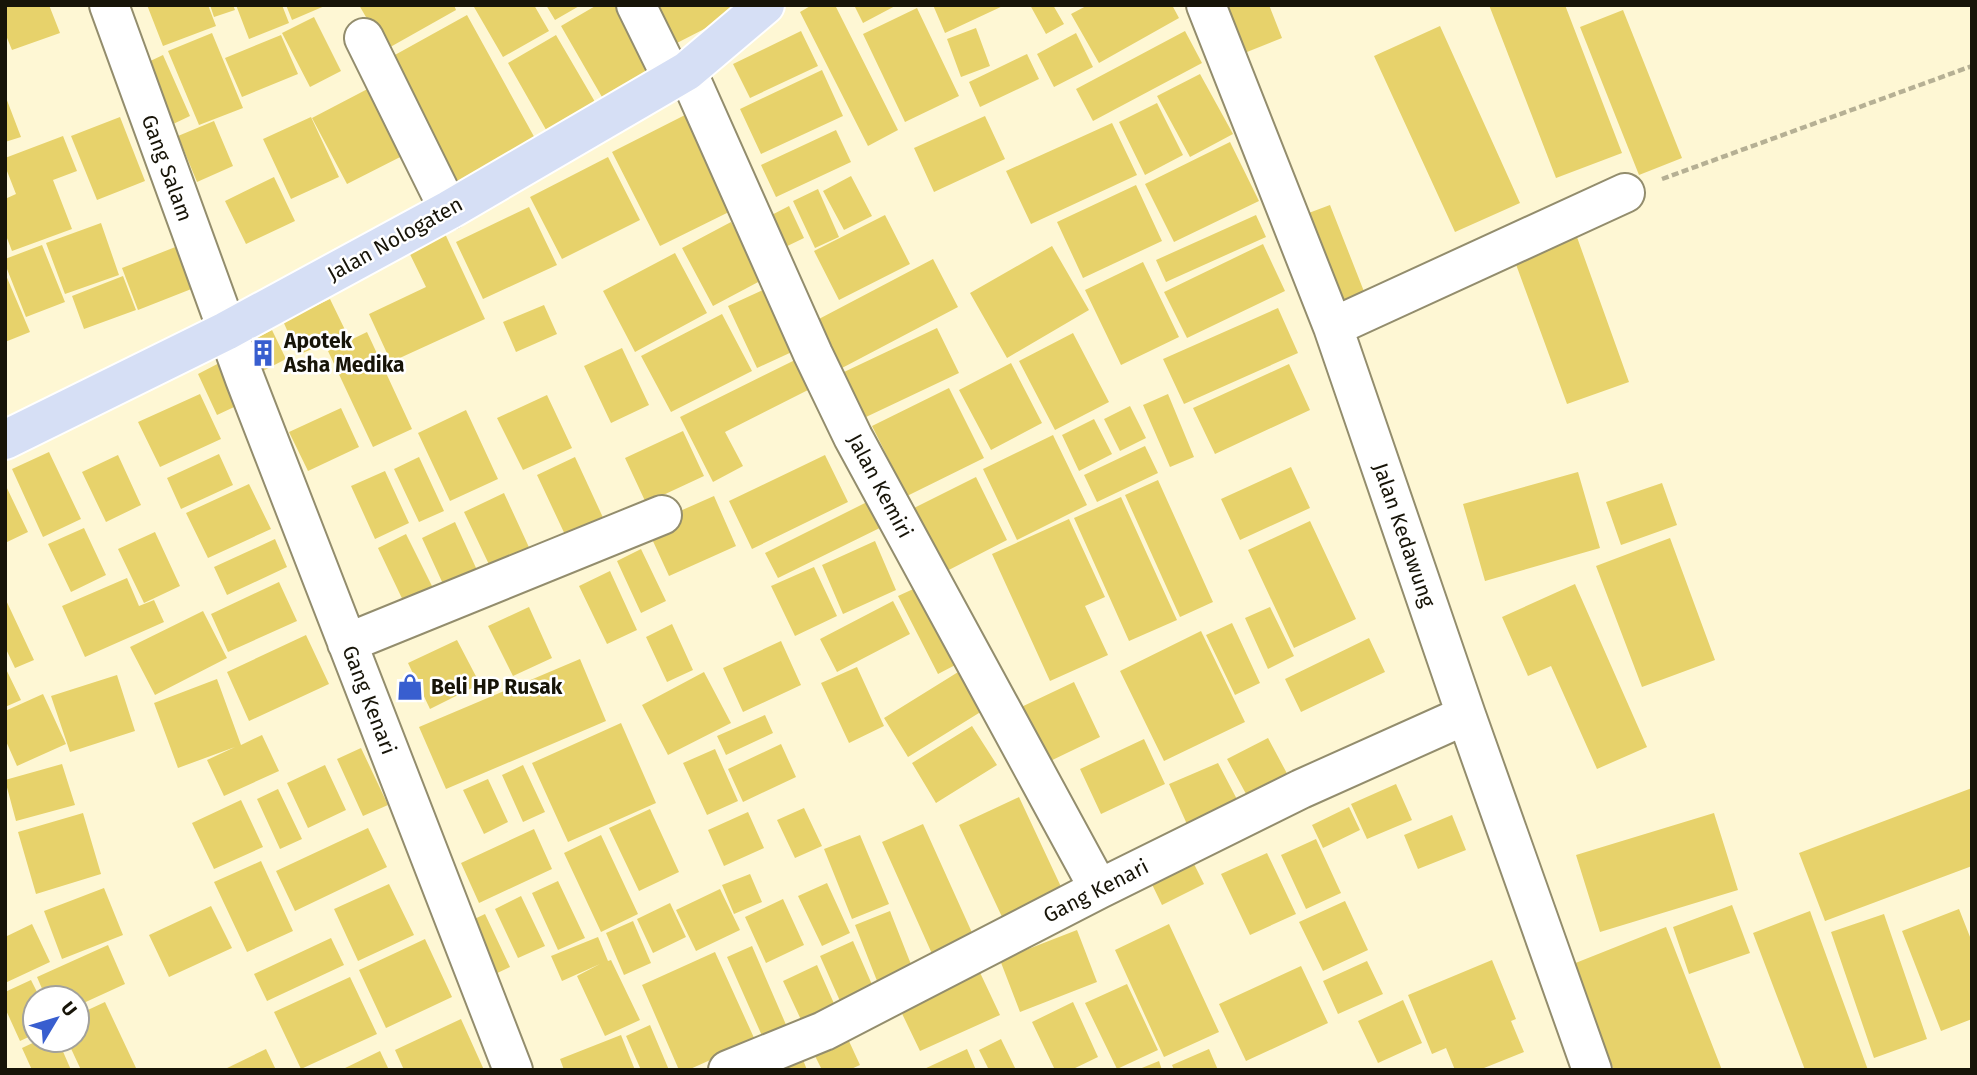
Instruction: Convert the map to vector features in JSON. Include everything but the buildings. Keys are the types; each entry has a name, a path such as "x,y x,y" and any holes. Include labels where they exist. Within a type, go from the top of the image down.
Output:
{"main road":[{"name":"Jalan Nologaten","path":"5,440 226,331 449,210 680,75 765,5"}],"street":[{"name":"Gang Salam","path":"109,5 226,331"},
{"name":"Jalan Kemiri","path":"636,5 680,75 853,437 1099,889"},
{"name":"Jalan Kedawung","path":"1206,5 1333,327 1466,715 1592,1070"},
{"path":"364,38 449,210"},
{"path":"1333,327 1625,193"},
{"name":"Gang Kenari","path":"226,331 513,1070"},
{"path":"347,643 662,515"},
{"name":"Gang Kenari","path":"728,1070 824,1031 1099,889 1301,789 1466,715"}],"path":[{"path":"1625,193 1972,66"}],"place":[{"name":"Apotek Asha Medika","path":"263,353"},
{"name":"Beli HP Rusak","path":"410,687"}]}
